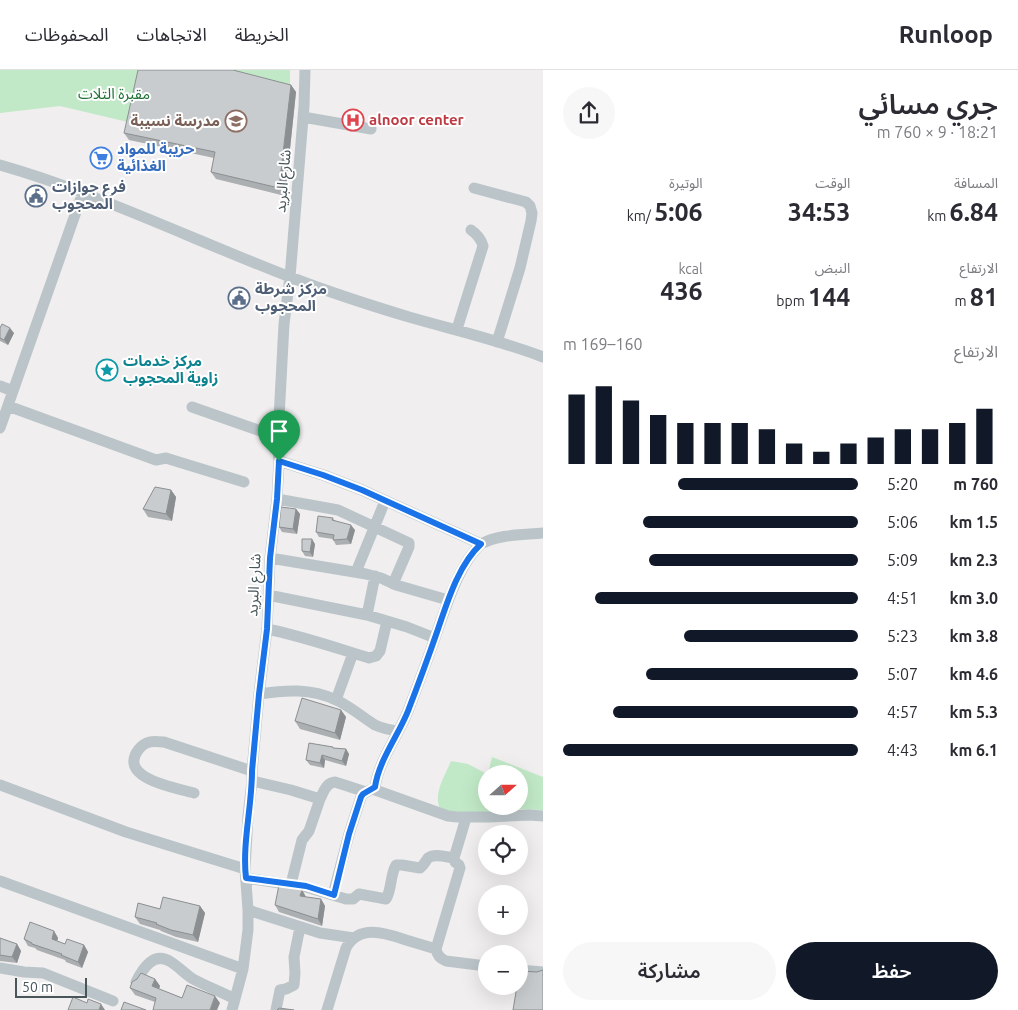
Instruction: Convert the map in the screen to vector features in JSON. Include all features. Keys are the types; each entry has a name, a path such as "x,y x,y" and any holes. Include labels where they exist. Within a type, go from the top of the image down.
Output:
{"street":[{"name":"شارع البريد","path":"233,1005 243,969 248,930 245,873 248,816 267,629 270,558 277,499 284,324 290,277 305,70"},
{"path":"303,117 371,129"},
{"path":"0,165 83,192 290,277 402,314 457,329 543,357"},
{"path":"474,188 526,202 530,206 532,213 520,268 497,342"},
{"path":"0,428 83,192"},
{"path":"457,329 483,246 480,238 471,230"},
{"path":"0,386 13,391"},
{"path":"8,406 156,460 166,458 244,482"},
{"path":"192,407 278,437"},
{"path":"279,461 362,490 481,544"},
{"path":"277,499 338,510 409,544 394,584"},
{"path":"356,572 385,501"},
{"path":"334,895 349,834 361,797 371,790 408,710 448,600 468,560 481,544 494,538 543,533"},
{"path":"270,558 374,576 418,592 448,600"},
{"path":"367,615 374,576"},
{"path":"268,595 367,615 435,638"},
{"path":"267,629 373,658 380,651 387,621"},
{"path":"336,700 353,653"},
{"path":"259,694 277,691 308,691 336,700 382,728 398,731"},
{"path":"194,793 155,782 139,772 134,760 139,749 147,742 164,742 252,776 320,799"},
{"path":"291,884 302,840 309,831 320,799 330,782 375,790 448,816 466,818 543,816"},
{"path":"0,785 126,832 245,873 306,886 350,899 359,894 386,899 396,865 420,868 428,859 436,855 454,858"},
{"path":"466,818 454,858 460,868 436,949 439,956 446,961 478,965"},
{"path":"0,882 243,969"},
{"path":"248,910 320,933 354,938"},
{"path":"276,1010 280,990 294,985 294,957 300,927"},
{"path":"327,1010 347,945 358,935 369,932 382,932 436,949"},
{"path":"136,982 144,966 156,960 166,960 233,1005"},
{"path":"0,968 43,973 113,1001"},
{"path":"528,971 543,972"}],"green space":[{"name":"مقبرة التلات","path":"0,70 145,70 132,123 60,106 0,113"},
{"path":"209,70 290,70 290,91"},
{"path":"492,757 512,765 490,765"},
{"path":"451,761 468,764 478,769 478,815 471,816 440,809 438,803 439,791"},
{"path":"528,771 543,777 543,810 528,810"}],"building":[{"name":"مدرسة نسيبة","path":"138,70 233,70 291,85 279,188 211,172 215,152 124,133"},
{"path":"2,324 10,328 4,340 0,338"},
{"path":"155,487 171,490 166,514 143,509"},
{"path":"281,507 296,509 293,529 279,527"},
{"path":"318,516 333,518 332,520 351,525 347,539 333,540 334,535 316,532"},
{"path":"302,539 312,539 310,552 302,551"},
{"path":"302,698 341,710 335,733 295,721"},
{"path":"309,743 346,749 342,761 322,755 320,763 306,760"},
{"path":"279,885 302,890 300,896 321,899 318,919 275,905"},
{"path":"163,897 200,906 193,935 171,930 157,923 135,917 138,903 160,909"},
{"path":"30,922 54,931 52,939 65,944 67,939 84,945 78,962 24,939"},
{"path":"0,938 17,944 12,957 0,955"},
{"path":"543,970 543,1010 513,1010 516,995 528,995 528,971"},
{"path":"141,973 155,979 152,986 182,998 187,985 215,996 210,1010 153,1010 156,998 130,988 132,982"},
{"path":"73,997 87,1003 88,999 101,1004 99,1010 68,1010"},
{"path":"124,1002 146,1010 121,1010"},
{"path":"279,1008 294,1010 277,1010"}],"place":[{"name":"alnoor center","path":"353,120"},
{"name":"مدرسة نسيبة","path":"236,121"},
{"name":"حريبة للمواد الغذائية","path":"101,158"},
{"name":"فرع جوازات المحجوب","path":"36,196"},
{"name":"مركز شرطة المحجوب","path":"239,298"},
{"name":"مركز خدمات زاوية المحجوب","path":"107,370"}],"route":[{"path":"279,461 362,490 481,544 468,560 450,595 408,710 380,767 375,787 361,797 349,834 334,895 306,886 246,878 248,816 267,629 270,558 277,499 279,461"}]}
